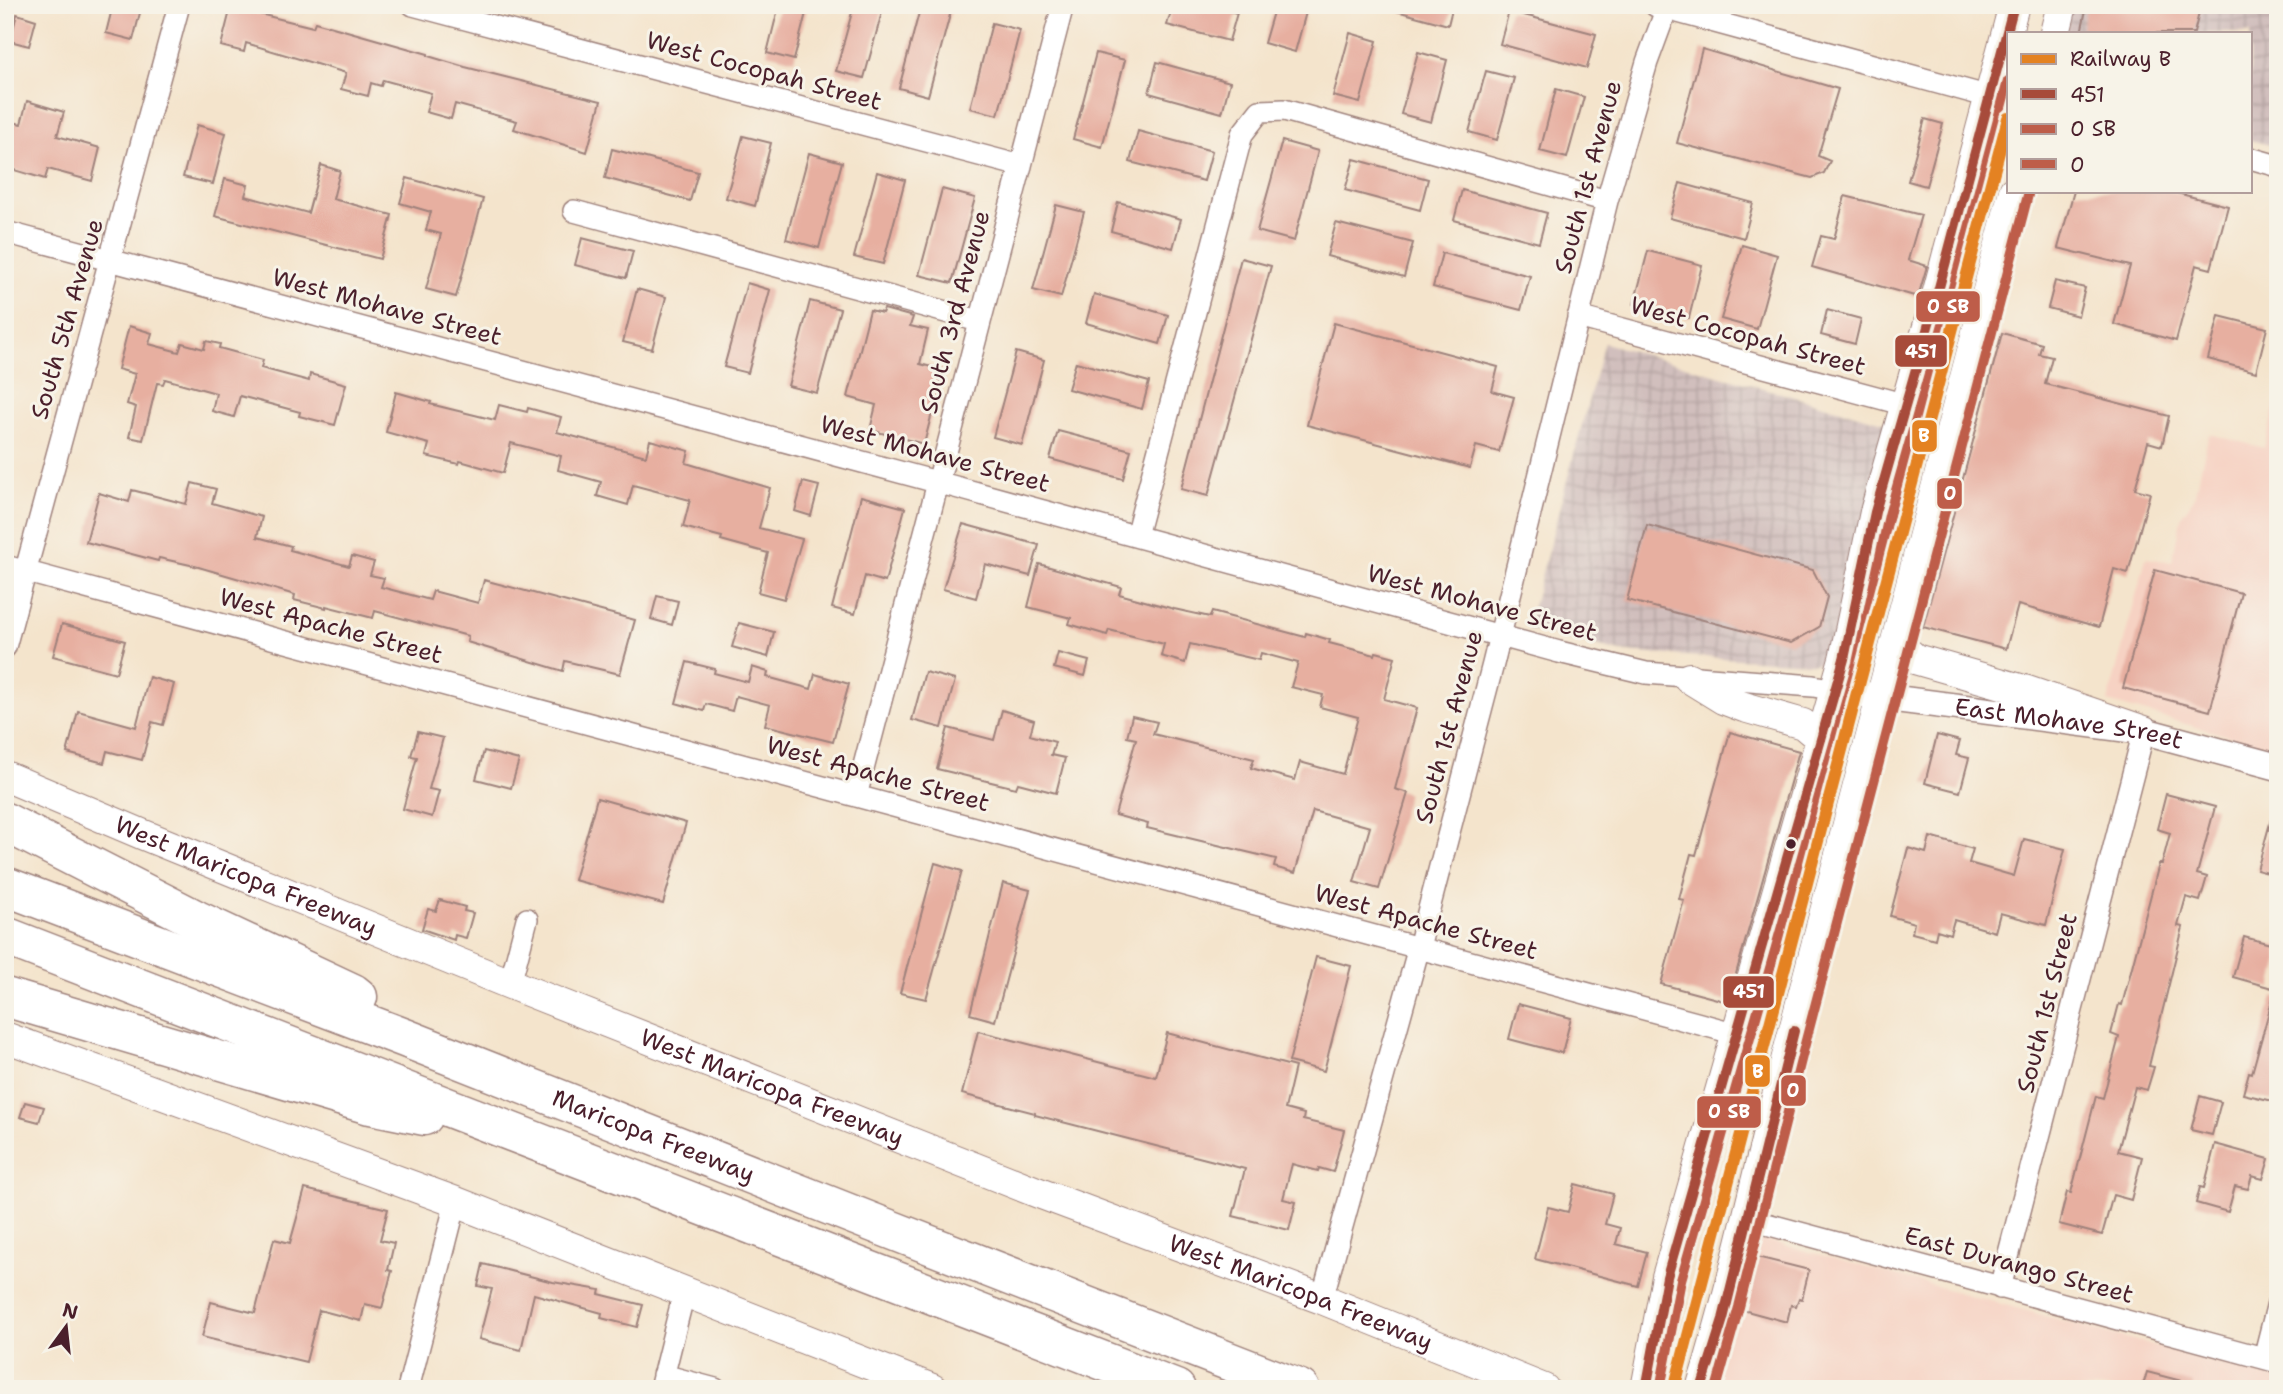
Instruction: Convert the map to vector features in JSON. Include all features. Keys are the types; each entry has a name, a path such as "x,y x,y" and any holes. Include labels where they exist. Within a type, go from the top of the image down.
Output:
{"highway":[{"path":"5,822 197,920 353,993 405,1038"},
{"name":"Maricopa Freeway","path":"5,886 405,1038 1300,1389"},
{"name":"Maricopa Freeway","path":"5,936 1176,1389"},
{"path":"5,997 370,1105 532,1138"}],"main road":[{"path":"1701,1389 1723,1319 1789,1048 1858,694 1844,659 1875,512 2014,5"},
{"path":"2055,32 2062,5"},
{"path":"1646,1389 1667,1277 1821,738 1897,643 1937,479 2014,192"},
{"path":"1897,643 1915,659 2027,691 2144,731"},
{"path":"1689,678 1734,704 1803,724 1821,738"},
{"name":"West Maricopa Freeway","path":"5,776 510,985 1039,1193 1322,1299 1544,1389"},
{"path":"5,1037 456,1202 932,1389"}],"street":[{"name":"South 5th Avenue","path":"5,647 179,5"},
{"name":"West Cocopah Street","path":"413,5 1021,166"},
{"name":"South 3rd Avenue","path":"856,796 1063,5"},
{"path":"1663,6 1990,97"},
{"name":"South 1st Avenue","path":"1322,1299 1419,947 1500,636 1608,201 1663,6"},
{"path":"1136,536 1242,134 1260,111 1284,110 1608,201"},
{"path":"2252,159 2278,166"},
{"path":"574,211 979,321"},
{"name":"West Mohave Street","path":"5,232 1500,636 1646,673 1801,685 1858,694"},
{"name":"West Cocopah Street","path":"1578,317 1906,405"},
{"name":"West Apache Street","path":"5,566 1737,1034"},
{"name":"East Mohave Street","path":"1858,694 2144,731 2278,767"},
{"name":"South 1st Street","path":"2000,1288 2144,731"},
{"path":"510,985 527,919"},
{"path":"408,1389 456,1202"},
{"name":"East Durango Street","path":"1748,1219 2271,1360"},
{"path":"684,1293 661,1382 715,1389"},
{"path":"2271,1360 2278,1303"}],"shaded area":[{"path":"2070,5 2278,5 2278,147 2252,140 2252,32 2062,32"},
{"path":"1604,343 1897,426 1843,636 1826,664 1621,652 1527,629"},
{"path":"2278,398 2278,750 2108,702 2146,558 2172,562 2182,515 2194,498 2209,434 2264,448"},
{"path":"1747,1235 2278,1379 2278,1389 1708,1389"}],"building":[{"path":"113,5 142,5 133,40 106,33"},
{"path":"779,5 808,5 794,60 767,53"},
{"path":"854,5 884,5 864,78 836,71"},
{"path":"921,5 951,11 928,96 899,88"},
{"path":"1173,5 1206,5 1237,13 1229,41 1167,25"},
{"path":"1275,5 1308,5 1295,52 1264,43"},
{"path":"1394,5 1453,5 1448,25 1393,10"},
{"path":"2087,5 2201,5 2194,32 2081,32"},
{"path":"231,7 313,27 315,22 465,67 601,101 587,152 514,129 517,121 455,104 451,119 426,112 431,93 383,80 381,86 371,83 368,96 341,89 346,73 246,43 244,52 221,46"},
{"path":"1509,11 1596,34 1587,68 1500,44"},
{"path":"17,14 36,20 29,46 10,41"},
{"path":"992,23 1020,30 998,115 970,108"},
{"path":"1350,33 1377,41 1360,103 1333,96"},
{"path":"1702,49 1838,89 1818,156 1830,161 1824,173 1812,178 1677,143"},
{"path":"1418,52 1447,60 1431,122 1401,114"},
{"path":"1096,53 1125,60 1102,147 1073,139"},
{"path":"1157,62 1230,82 1222,113 1149,93"},
{"path":"1486,71 1514,78 1497,140 1469,132"},
{"path":"1556,89 1584,97 1567,158 1540,151"},
{"path":"27,101 64,112 57,136 100,148 92,181 48,169 45,179 8,168 10,161 5,160 5,120 21,124"},
{"path":"1925,119 1943,124 1926,186 1908,181"},
{"path":"197,125 226,133 213,184 183,177"},
{"path":"1138,131 1212,151 1204,181 1130,162"},
{"path":"743,136 771,143 755,206 726,198"},
{"path":"1282,141 1318,151 1294,241 1257,231"},
{"path":"612,149 698,172 690,201 605,178"},
{"path":"809,153 842,162 819,248 786,239"},
{"path":"1354,159 1428,179 1420,210 1345,190"},
{"path":"321,165 340,171 333,199 392,215 380,259 215,216 225,179 248,185 245,196 308,213"},
{"path":"877,172 905,180 883,264 854,257"},
{"path":"407,178 483,199 456,297 426,289 441,234 426,230 431,212 400,203"},
{"path":"1680,183 1753,203 1744,238 1670,218"},
{"path":"942,189 975,198 952,283 919,275"},
{"path":"1462,190 1547,213 1539,243 1454,220"},
{"path":"2074,192 2173,192 2228,206 2211,269 2196,265 2176,341 2114,324 2130,266 2058,248"},
{"path":"1845,196 1921,215 1908,260 1927,266 1918,297 1812,267 1821,236 1834,239"},
{"path":"1118,202 1181,219 1173,248 1111,231"},
{"path":"1056,205 1084,212 1061,297 1033,290"},
{"path":"1336,223 1413,243 1404,277 1327,256"},
{"path":"582,238 633,251 626,278 575,265"},
{"path":"1742,245 1777,255 1757,329 1721,319"},
{"path":"1648,251 1702,265 1689,318 1634,304"},
{"path":"1442,253 1530,276 1521,310 1433,287"},
{"path":"1241,258 1271,266 1208,496 1181,489"},
{"path":"2055,281 2085,288 2078,316 2048,308"},
{"path":"747,283 770,290 748,373 724,367"},
{"path":"637,289 666,297 652,349 623,342"},
{"path":"1094,294 1168,315 1160,344 1086,323"},
{"path":"810,301 840,309 817,393 788,386"},
{"path":"884,309 913,317 910,326 928,330 920,364 943,370 924,444 870,430 876,405 848,397 870,310 882,313"},
{"path":"1827,310 1861,319 1855,344 1821,335"},
{"path":"2219,316 2267,328 2256,372 2208,359"},
{"path":"1334,323 1498,367 1492,391 1514,397 1499,452 1476,446 1470,468 1307,425"},
{"path":"129,326 152,333 149,344 179,352 182,343 204,349 206,341 220,344 219,348 263,360 261,368 309,381 310,374 346,384 335,425 299,416 300,412 240,396 234,417 212,411 216,393 165,379 163,384 157,383 143,440 129,437 136,407 127,404 135,374 118,369"},
{"path":"2002,333 2042,344 2039,354 2052,357 2045,384 2169,416 2162,446 2148,442 2135,489 2150,493 2128,573 2114,569 2099,627 2018,605 2006,649 1923,627"},
{"path":"1016,352 1044,360 1022,445 993,437"},
{"path":"1076,362 1149,382 1142,409 1068,389"},
{"path":"396,392 431,402 430,404 495,420 499,405 527,412 528,408 561,417 557,432 646,456 650,440 689,451 686,463 770,488 759,528 802,539 784,599 758,592 768,553 683,527 690,500 633,485 628,505 597,496 601,482 558,470 561,456 511,443 503,473 460,461 459,464 426,456 429,444 386,432"},
{"path":"1058,431 1131,450 1123,479 1050,459"},
{"path":"803,482 819,486 811,516 795,511"},
{"path":"192,483 216,489 212,503 262,517 257,537 291,546 290,550 349,566 352,556 374,562 370,575 384,578 381,587 430,600 433,591 478,603 484,580 635,620 620,674 565,661 563,671 467,642 468,636 375,611 373,618 326,608 294,600 295,595 195,566 159,558 158,561 86,542 99,493 129,502 132,490 186,504"},
{"path":"861,496 905,508 885,582 865,576 855,614 832,608"},
{"path":"963,524 1039,545 1030,576 985,564 976,598 943,589"},
{"path":"1647,525 1813,570 1827,597 1819,627 1791,643 1627,600"},
{"path":"1039,564 1121,587 1119,594 1174,609 1210,617 1212,612 1305,637 1306,633 1330,640 1329,643 1375,655 1376,652 1395,657 1384,699 1417,708 1395,789 1408,793 1379,889 1354,882 1370,827 1313,811 1295,873 1274,867 1276,859 1147,828 1148,824 1115,815 1136,739 1127,737 1132,716 1157,722 1153,734 1254,759 1251,768 1295,780 1300,762 1343,774 1358,717 1320,707 1323,695 1291,687 1298,663 1261,653 1259,660 1190,644 1185,663 1161,656 1164,644 1109,630 1107,635 1069,624 1071,618 1028,607"},
{"path":"2155,570 2241,593 2210,711 2123,688"},
{"path":"657,596 678,601 672,625 651,619"},
{"path":"739,623 774,632 768,657 732,647"},
{"path":"62,624 125,641 116,673 53,656"},
{"path":"1058,653 1089,661 1085,676 1054,668"},
{"path":"687,662 748,682 752,667 768,672 767,677 811,689 815,674 849,684 833,742 765,725 770,705 736,696 732,711 706,704 704,711 676,703"},
{"path":"925,672 955,680 942,728 912,720"},
{"path":"149,677 174,684 163,725 152,722 142,760 107,751 104,763 67,753 78,711 136,727"},
{"path":"1002,710 1034,720 1030,735 1055,742 1051,755 1065,758 1056,793 1018,783 1016,788 937,769 948,728 994,740"},
{"path":"418,732 443,738 429,789 439,791 432,817 403,809 417,757 411,756"},
{"path":"1730,732 1799,751 1728,1002 1661,984 1684,900 1679,899 1691,854 1696,855"},
{"path":"1937,735 1960,741 1956,755 1969,758 1960,792 1925,783"},
{"path":"484,751 519,760 511,788 476,779"},
{"path":"2166,794 2215,807 2197,874 2207,877 2200,901 2186,897 2178,926 2183,927 2149,1066 2154,1067 2147,1090 2135,1087 2118,1151 2142,1157 2131,1200 2113,1195 2102,1235 2059,1224 2067,1192 2071,1193 2096,1096 2103,1098 2119,1037 2111,1034 2119,1004 2122,1005 2159,864 2162,864 2170,833 2157,829"},
{"path":"597,798 686,823 663,904 574,880"},
{"path":"2273,812 2278,813 2278,864 2275,875 2257,870"},
{"path":"1930,837 1973,849 1969,863 2014,876 2024,839 2065,849 2046,925 2000,913 1995,932 1954,920 1950,934 1937,930 1935,939 1912,933 1914,923 1890,916 1908,848 1926,853"},
{"path":"935,863 962,871 926,999 900,993"},
{"path":"1003,883 1030,890 995,1021 970,1014"},
{"path":"440,900 465,907 464,911 473,913 466,938 455,935 454,940 422,929 428,909 436,911"},
{"path":"2244,937 2278,946 2278,965 2272,988 2233,977"},
{"path":"1316,957 1351,966 1324,1071 1289,1062"},
{"path":"2273,997 2278,997 2278,1083 2273,1101 2243,1094 2249,1072 2252,1073"},
{"path":"1518,1004 1571,1018 1562,1053 1509,1039"},
{"path":"978,1031 1156,1077 1167,1033 1295,1067 1285,1109 1304,1114 1303,1120 1344,1130 1333,1172 1292,1164 1283,1199 1296,1202 1289,1230 1233,1216 1245,1169 962,1094"},
{"path":"2200,1096 2221,1102 2212,1135 2191,1130"},
{"path":"25,1102 44,1107 39,1122 20,1117"},
{"path":"2215,1144 2269,1159 2263,1179 2252,1176 2248,1189 2235,1186 2228,1212 2196,1203 2200,1187 2204,1188"},
{"path":"1575,1184 1613,1194 1605,1224 1620,1228 1616,1244 1647,1252 1638,1286 1535,1259 1548,1207 1568,1212"},
{"path":"305,1189 388,1209 380,1240 394,1243 388,1270 392,1271 382,1308 365,1304 361,1321 319,1310 306,1362 202,1337 211,1302 255,1313 274,1239 290,1243"},
{"path":"1757,1257 1809,1270 1802,1299 1799,1298 1796,1306 1791,1305 1787,1322 1743,1310"},
{"path":"483,1264 553,1282 600,1290 599,1294 643,1305 637,1327 601,1318 602,1313 534,1294 521,1350 479,1339 492,1289 478,1286"},
{"path":"2147,1372 2193,1384 2192,1389 2142,1389"}],"rail line":[{"name":"B","path":"1674,1389 2007,122"}],"transit line":[{"name":"451","path":"1646,1389 1667,1277 1844,659 1875,512 1937,295 2014,5"},
{"path":"1660,1389 1681,1280 1857,663 1889,515 2007,85"},
{"name":"0","path":"1716,1389 2028,195"},
{"name":"451","path":"1701,1389 1723,1319 1794,1031"}]}
